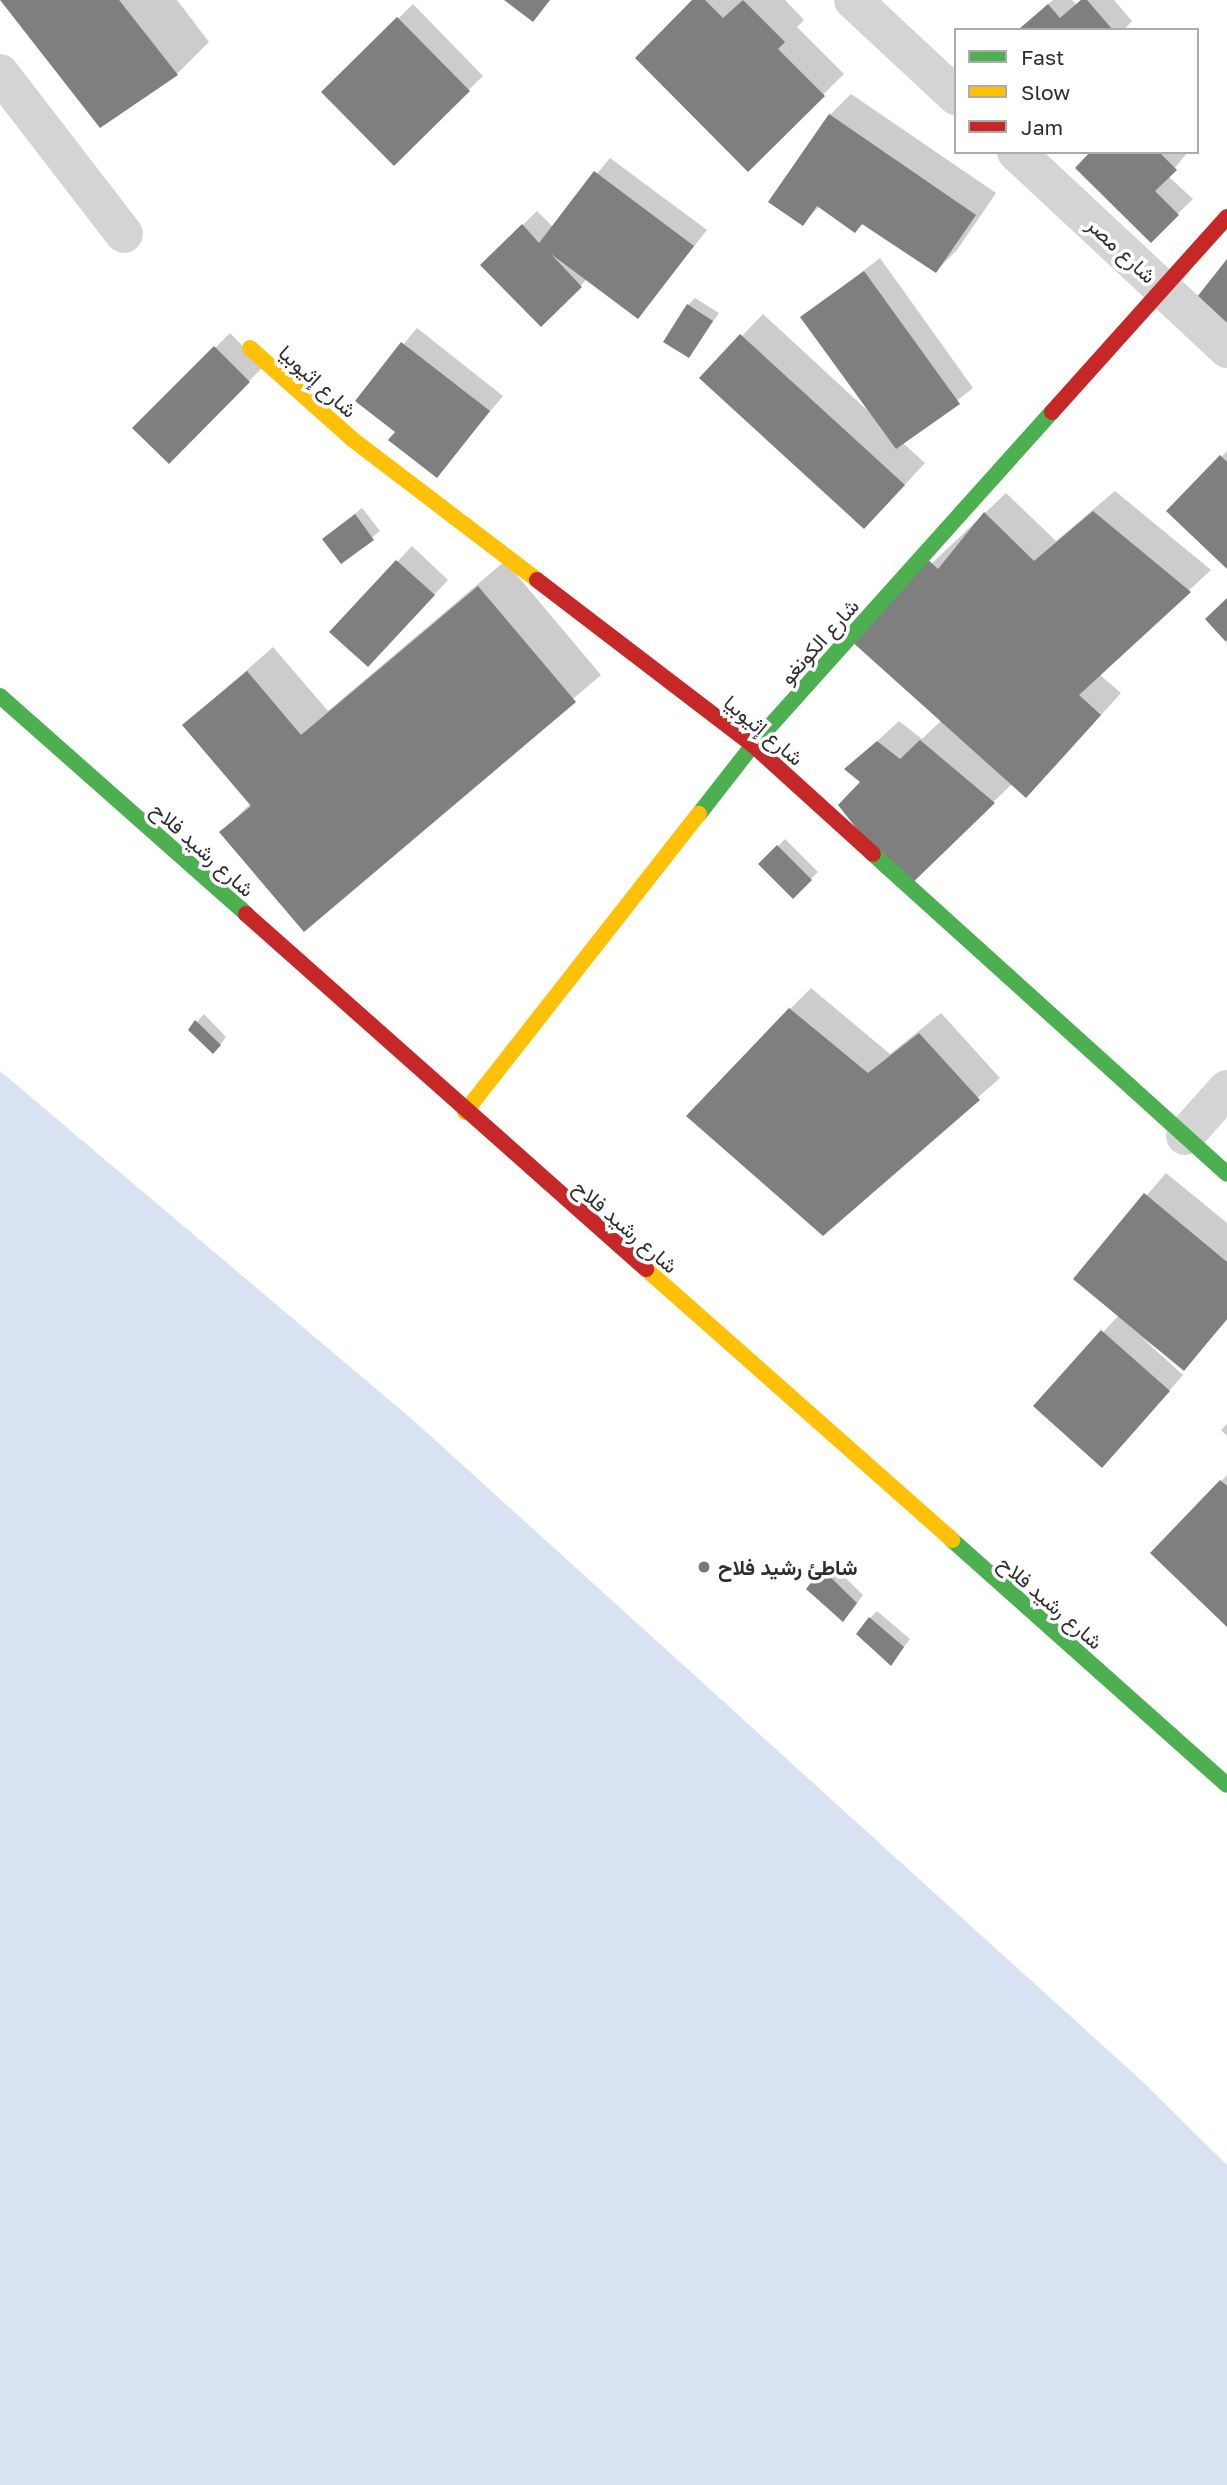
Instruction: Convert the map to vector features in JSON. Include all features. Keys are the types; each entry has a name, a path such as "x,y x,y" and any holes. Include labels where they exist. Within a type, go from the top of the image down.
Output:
{"street":[{"path":"853,0 954,94"},
{"path":"0,73 124,234"},
{"name":"شارع مصر","path":"1018,154 1227,349"},
{"name":"شارع الكونغو","path":"465,1112 753,745 1227,217"},
{"name":"شارع إثيوبيا","path":"250,348 352,439 753,745 1227,1174"},
{"name":"شارع رشيد فلاح","path":"0,696 465,1112 1227,1785"},
{"path":"1185,1136 1227,1089"}],"water":[{"path":"0,1071 414,1421 1143,2082 1227,2165 1227,2485 0,2485"}],"building":[{"path":"0,0 119,0 178,75 100,128"},
{"path":"504,0 550,0 533,22"},
{"path":"692,0 705,0 723,18 743,0 785,42 778,49 825,96 748,172 635,58"},
{"path":"1081,0 1087,0 1111,28 1020,28 1048,4 1060,18"},
{"path":"397,17 470,91 394,166 321,92"},
{"path":"829,114 976,215 936,273 862,224 855,233 817,206 803,226 768,202"},
{"path":"1088,154 1161,154 1177,170 1155,191 1179,215 1151,243 1075,168"},
{"path":"594,171 694,246 638,319 551,254 582,287 541,327 480,265 522,224 539,243"},
{"path":"1227,259 1227,328 1193,302"},
{"path":"864,271 960,404 896,449 800,317"},
{"path":"687,304 713,321 689,358 663,342"},
{"path":"740,334 905,485 864,529 699,378"},
{"path":"401,342 490,411 437,478 388,440 395,432 355,401"},
{"path":"214,346 250,382 169,464 132,428"},
{"path":"1220,455 1227,462 1227,569 1166,511"},
{"path":"1093,511 1191,592 1079,695 1101,715 1026,798 849,639 924,556 938,569 984,512 1034,561"},
{"path":"355,514 374,540 341,564 322,539"},
{"path":"396,560 435,595 368,667 329,632"},
{"path":"478,586 576,702 304,932 219,832 251,806 182,725 247,671 301,735"},
{"path":"1227,598 1227,640 1226,642 1205,619"},
{"path":"920,740 995,803 905,890 838,805 860,782 844,769 877,741 900,759"},
{"path":"777,845 812,880 793,899 758,864"},
{"path":"789,1008 868,1073 919,1033 980,1100 823,1236 686,1116"},
{"path":"195,1020 221,1045 213,1054 188,1030"},
{"path":"1144,1193 1227,1262 1227,1319 1184,1371 1073,1279"},
{"path":"1101,1330 1170,1391 1102,1468 1033,1406"},
{"path":"1220,1480 1227,1486 1227,1627 1150,1553"},
{"path":"822,1569 857,1603 843,1622 806,1589"},
{"path":"869,1617 904,1647 891,1666 856,1634"}],"traffic: fast":[{"path":"699,814 753,745 1052,412"},
{"path":"0,696 246,914"},
{"path":"873,854 1227,1174"},
{"path":"952,1540 1227,1785"}],"traffic: slow":[{"path":"250,348 352,439 537,580"},
{"path":"465,1112 699,814"},
{"path":"646,1269 952,1540"}],"traffic: jam":[{"path":"1052,412 1227,217"},
{"path":"537,580 753,745 873,854"},
{"path":"246,914 646,1269"}],"place":[{"name":"شاطئ رشيد فلاح","path":"704,1567"}]}
